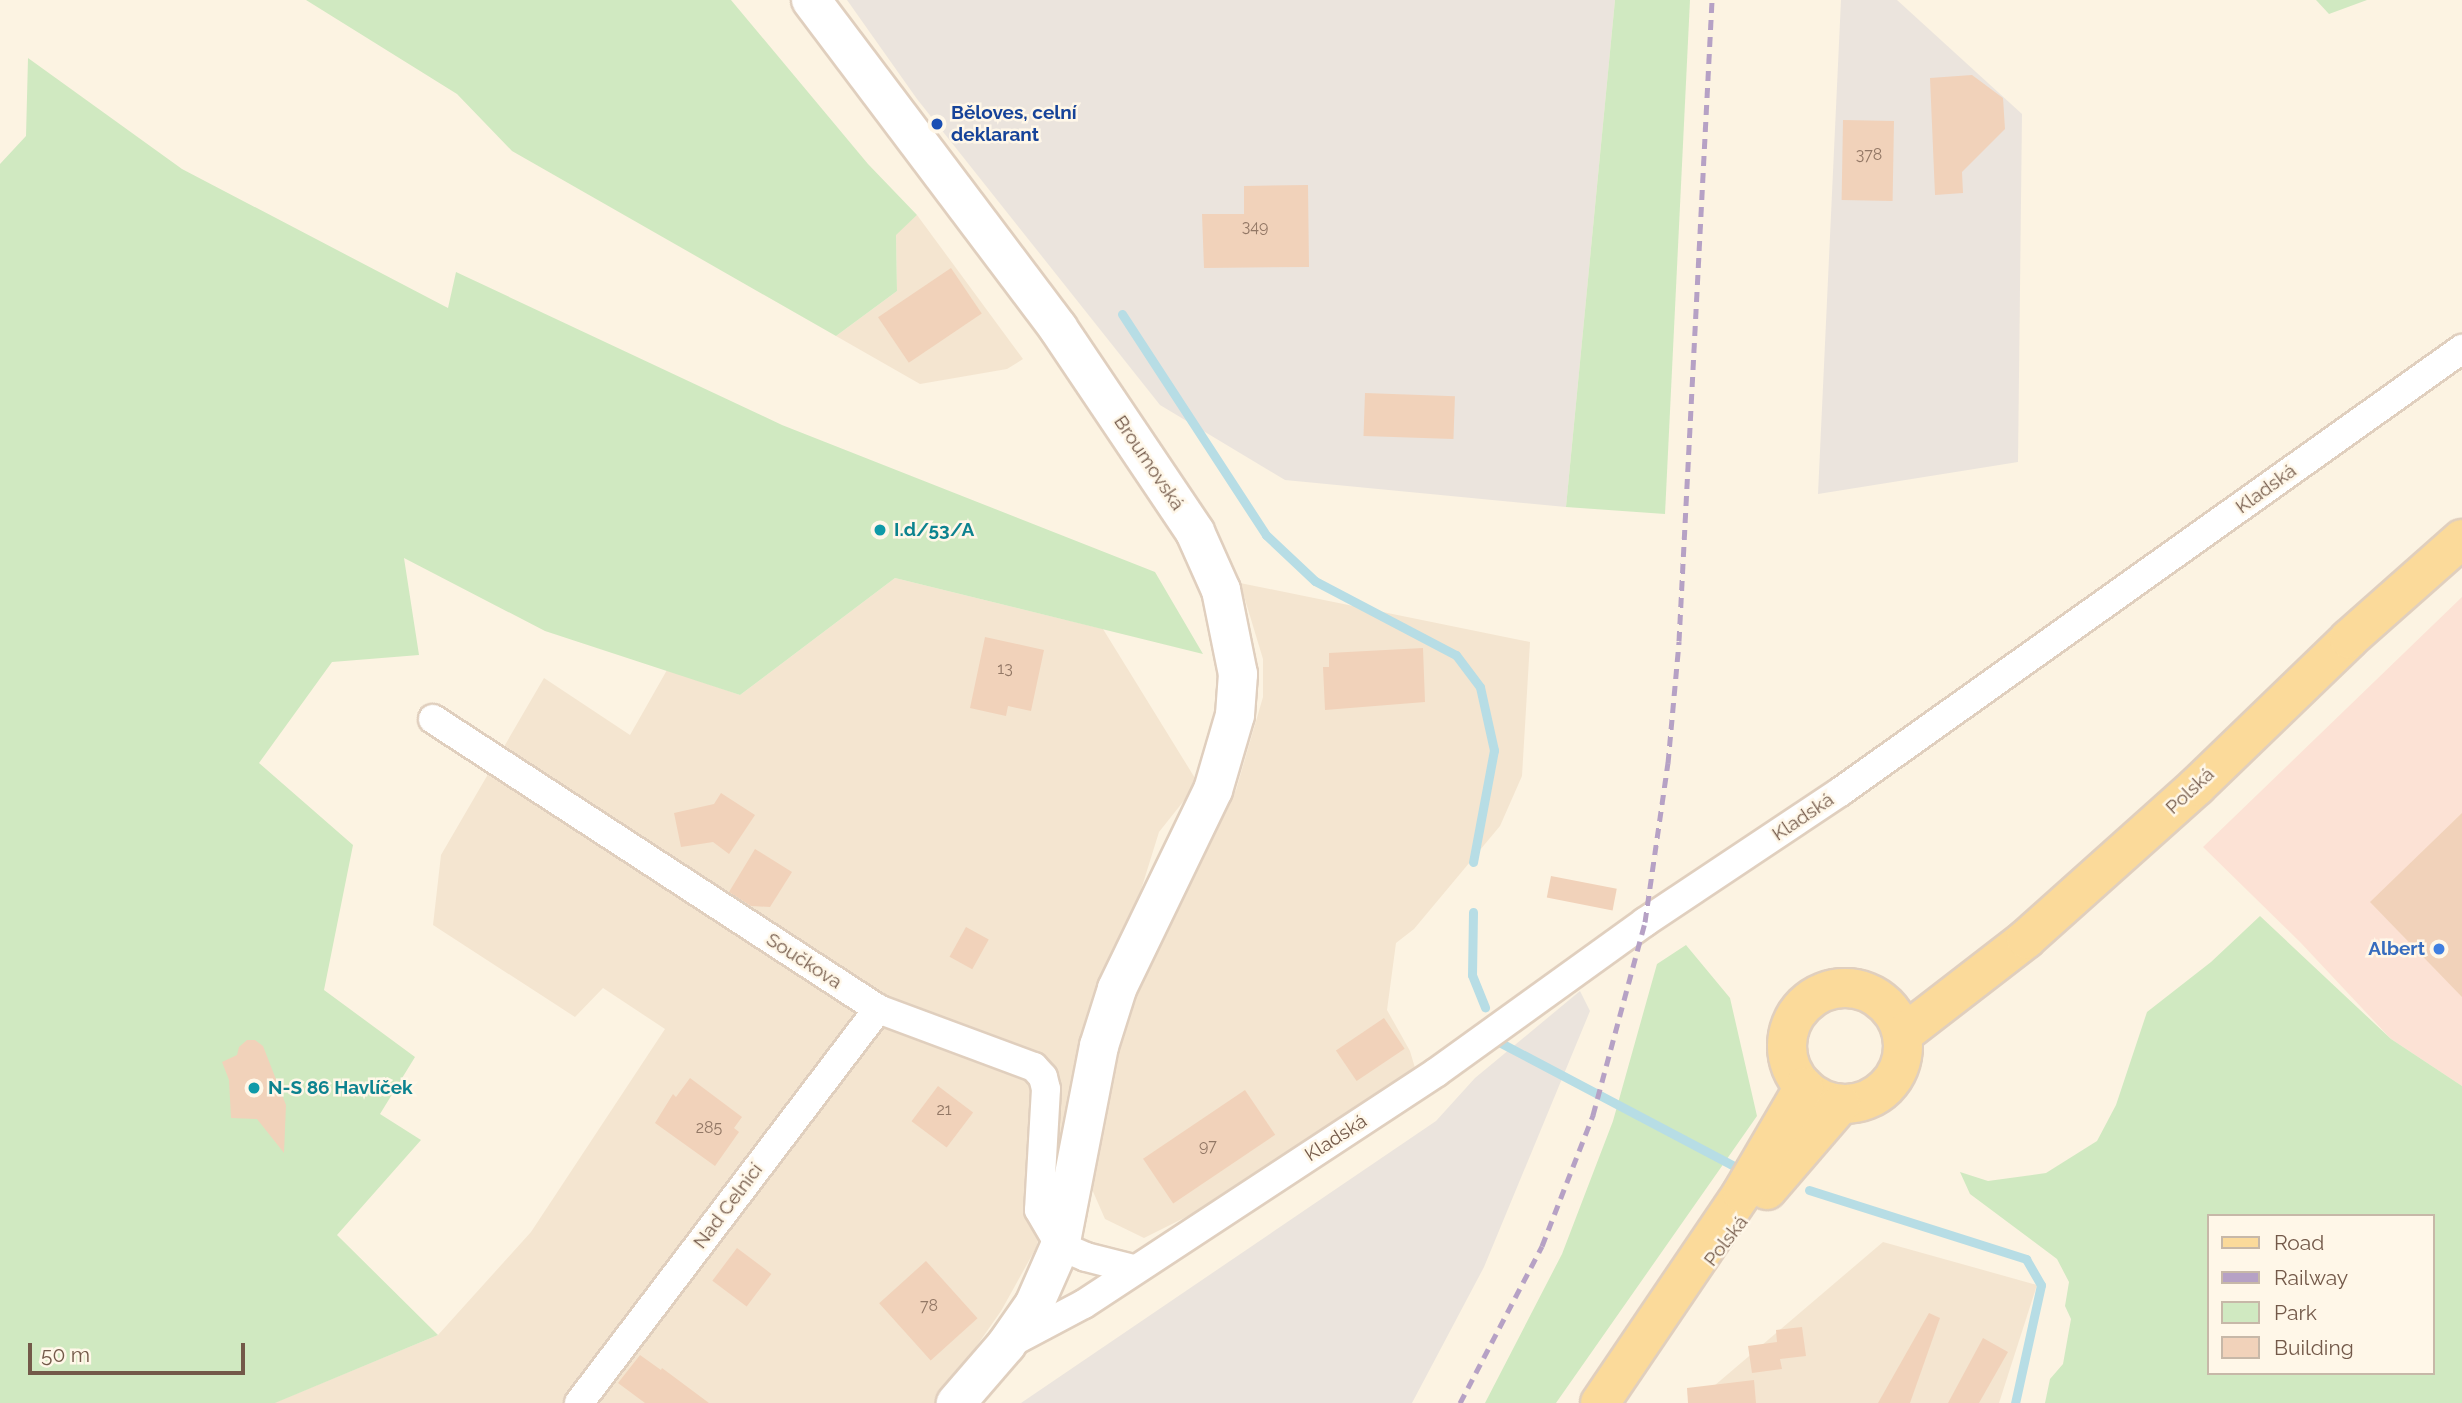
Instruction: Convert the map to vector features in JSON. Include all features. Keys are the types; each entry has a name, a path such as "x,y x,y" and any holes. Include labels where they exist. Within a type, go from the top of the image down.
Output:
{"main road":[{"name":"Broumovská","path":"811,0 1058,328 1195,532 1221,590 1238,674 1235,715 1226,750 1213,790 1117,989"},
{"name":"Polská","path":"2348,639 2462,515"},
{"name":"Polská","path":"1895,1022 2026,939 2197,786 2348,639 2462,539"},
{"path":"1853,988 1879,999 1895,1022 1902,1052 1898,1069 1889,1083 1867,1099 1841,1104 1816,1096 1804,1087 1792,1069 1786,1048 1790,1026 1801,1007 1825,991 1853,988"},
{"name":"Kladská","path":"957,1403 1006,1345 1034,1305 1060,1246 1100,1046 1117,989"},
{"name":"Polská","path":"1608,1392 1749,1183 1804,1087"},
{"name":"Polská","path":"1608,1392 1785,1167 1841,1104"}],"street":[{"name":"Kladská","path":"1006,1345 1084,1304 1133,1269 1437,1072 1645,922 1840,792 2462,349"},
{"name":"Součkova","path":"433,719 878,1009 1034,1067 1043,1077 1046,1089 1039,1210 1060,1246"},
{"name":"Nad Celnicí","path":"579,1403 878,1009"},
{"path":"1060,1246 1086,1257 1133,1269"}],"shaded area":[{"path":"847,0 1615,0 1566,507 1285,480 1160,405 917,99"},
{"path":"1841,0 1897,0 2022,114 2018,462 1818,494"},
{"path":"917,215 1023,359 1007,369 920,384 836,336 897,291 896,234"},
{"path":"895,578 1103,629 1198,783 1159,832 1084,1073 1036,1248 1001,1311 946,1390 936,1403 274,1403 438,1335 531,1232 665,1029 603,988 575,1017 433,925 441,855 544,678 630,735 667,670 740,695"},
{"path":"1240,583 1530,642 1522,776 1500,826 1414,929 1396,943 1387,1010 1410,1051 1415,1068 1192,1214 1144,1238 1105,1219 1091,1187 1128,1011 1166,915 1236,790 1263,697 1263,659"},
{"path":"2462,597 2462,1086 2391,1039 2300,942 2203,847"},
{"path":"1580,991 1590,1011 1484,1267 1412,1403 1021,1403 1436,1121 1475,1078"},
{"path":"1883,1242 2037,1285 1999,1403 1694,1403"}],"green space":[{"path":"306,0 731,0 868,164 917,215 896,235 897,291 836,336 512,151 457,94"},
{"path":"1615,0 1690,0 1665,514 1566,507"},
{"path":"2316,0 2367,0 2329,14"},
{"path":"28,58 182,169 448,308 456,272 782,425 1155,572 1203,654 895,578 740,695 545,631 404,558 419,655 332,662 259,763 353,845 324,990 415,1057 380,1114 421,1140 337,1235 438,1335 275,1403 0,1403 0,164 26,136"},
{"path":"2260,916 2391,1039 2462,1086 2462,1403 2045,1403 2050,1379 2063,1364 2071,1319 2065,1306 2069,1282 2057,1259 1970,1194 1960,1172 1988,1181 2046,1173 2097,1141 2116,1105 2147,1012 2211,962"},
{"path":"1686,945 1730,998 1757,1116 1556,1403 1485,1403 1562,1254 1613,1121 1657,964"}],"building":[{"path":"1972,75 2003,98 2005,129 1962,172 1963,193 1935,195 1930,78"},
{"path":"1843,120 1894,121 1893,201 1842,200"},
{"path":"1308,185 1309,267 1204,268 1202,214 1244,214 1244,186"},
{"path":"951,268 982,314 909,363 878,317"},
{"path":"1365,393 1455,396 1453,439 1363,436"},
{"path":"985,637 1044,650 1031,711 1008,706 1006,716 970,708"},
{"path":"1423,648 1425,702 1325,710 1323,667 1329,667 1329,653"},
{"path":"721,793 755,815 729,854 713,842 681,847 674,813 714,804"},
{"name":"Albert","path":"2462,813 2462,997 2370,902"},
{"path":"755,849 792,872 770,907 751,906 729,892"},
{"path":"1551,876 1617,889 1613,910 1547,898"},
{"path":"966,927 989,940 972,969 950,957"},
{"path":"1384,1018 1405,1049 1357,1081 1336,1050"},
{"name":"N-S 86 Havlíček","path":"247,1040 255,1040 263,1046 286,1105 284,1153 257,1119 231,1118 229,1080 222,1062 237,1055 239,1047"},
{"path":"690,1078 742,1117 734,1128 739,1132 715,1166 655,1123 673,1094 676,1097"},
{"path":"938,1086 973,1112 947,1148 912,1121"},
{"path":"1245,1090 1275,1135 1173,1204 1143,1159"},
{"path":"737,1248 771,1274 747,1307 712,1281"},
{"path":"926,1261 978,1318 931,1360 879,1303"},
{"path":"1929,1313 1940,1318 1910,1403 1878,1403"},
{"path":"1802,1327 1806,1356 1780,1359 1782,1369 1752,1373 1748,1346 1777,1342 1776,1330"},
{"path":"1983,1338 2008,1352 1979,1403 1948,1403"},
{"path":"640,1355 709,1403 645,1403 618,1383"},
{"path":"1754,1380 1756,1403 1688,1403 1687,1388"}],"waterway":[{"path":"1122,314 1266,535 1315,581 1456,655 1480,687 1494,750 1473,862"},
{"path":"1473,912 1472,975 1485,1008"},
{"path":"1499,1042 1738,1168"},
{"path":"1809,1190 2026,1259 2041,1285 2015,1403"}],"railway":[{"path":"1460,1403 1542,1246 1593,1115 1645,922 1668,763 1679,641 1712,0"}],"place":[{"name":"Běloves, celní deklarant","path":"937,124"},
{"name":"I.d/53/A","path":"880,530"},
{"name":"Albert","path":"2439,949"},
{"name":"N-S 86 Havlíček","path":"254,1088"}]}
